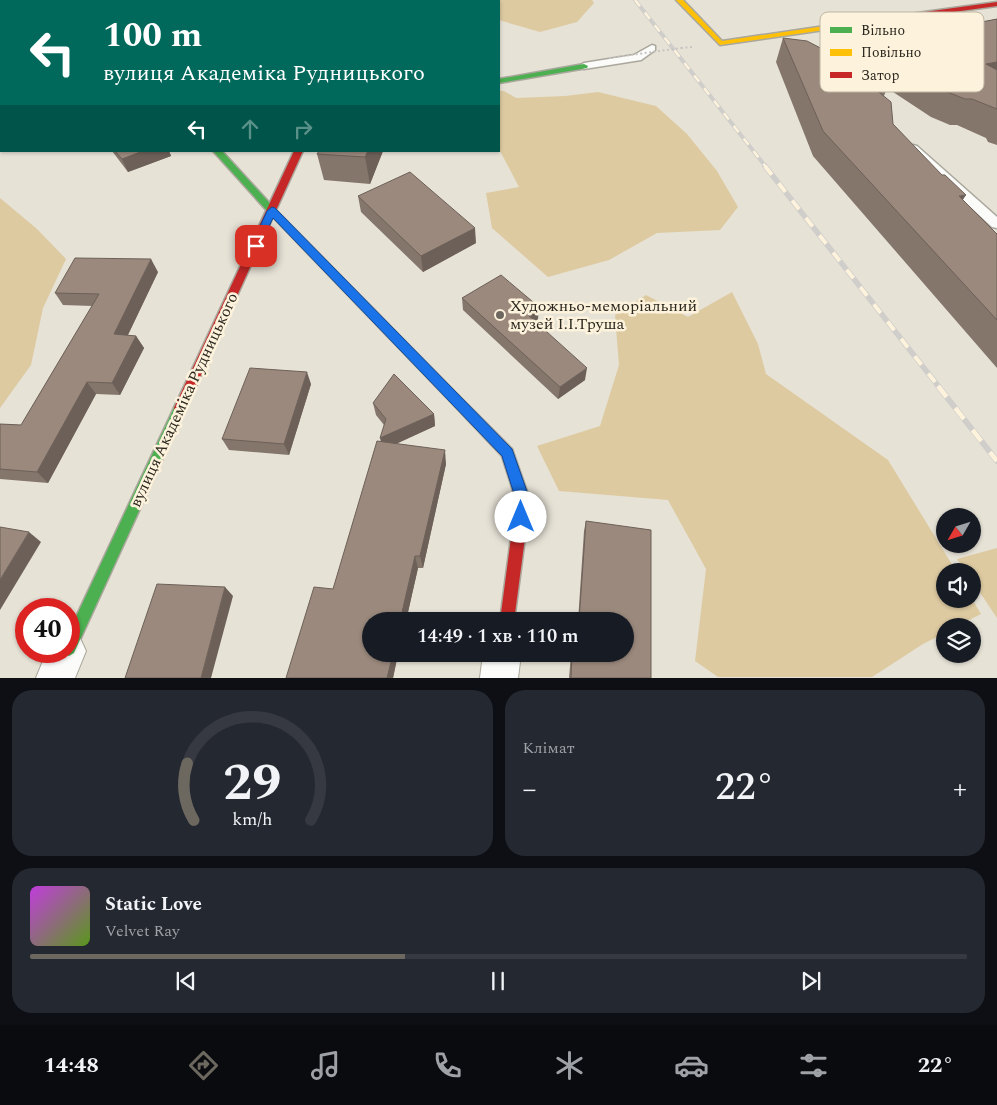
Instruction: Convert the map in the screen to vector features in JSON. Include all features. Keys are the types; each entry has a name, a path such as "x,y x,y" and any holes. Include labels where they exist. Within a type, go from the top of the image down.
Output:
{"street":[{"path":"681,0 720,43 820,29"},
{"path":"939,12 997,4"},
{"path":"500,81 584,66"},
{"path":"219,152 272,211 507,453 523,500 508,612"},
{"name":"вулиця Академіка Рудницького","path":"80,624 299,152"},
{"path":"499,678 501,662"},
{"name":"вулиця Академіка Рудницького","path":"55,678 62,663"}],"lane":[{"path":"781,34 795,47"},
{"path":"584,66 637,58 652,48"},
{"path":"905,141 997,224"}],"path":[{"path":"609,58 681,48"}],"shaded area":[{"path":"500,0 592,0 594,3 577,22 540,32 500,20"},
{"path":"500,91 504,91 516,98 565,96 598,92 656,106 687,134 717,171 738,207 720,230 657,233 609,260 548,277 492,228 486,193 519,187 500,151"},
{"path":"0,198 37,229 66,259 43,308 31,365 0,408"},
{"path":"732,292 758,344 766,374 888,460 936,538 936,553 945,553 951,563 936,563 936,608 977,608 981,614 973,618 936,618 936,638 872,677 718,677 695,661 706,569 668,500 559,491 537,446 600,426 619,365 615,315 646,295 688,317"},
{"path":"997,548 997,618 981,594 981,563 960,563 957,559"}],"building":[{"path":"997,19 997,62 986,64 997,70 997,109 948,92 984,92 984,22"},
{"path":"783,38 807,41 820,48 820,92 879,92 891,102 893,124 942,175 945,175 966,195 959,196 997,234 997,320 823,131"},
{"path":"116,152 140,152 122,159"},
{"path":"318,152 368,152 365,157 317,154"},
{"path":"410,172 475,228 421,256 358,196"},
{"path":"75,258 151,259 114,334 136,336 112,383 87,382 37,472 0,469 0,424 21,425 99,294 55,293"},
{"path":"501,275 539,307 527,314 587,368 560,387 462,298"},
{"path":"250,368 307,372 284,444 222,439"},
{"path":"394,374 434,414 380,438 386,419 373,403"},
{"path":"377,441 445,450 420,556 415,556 402,612 362,612 362,662 391,662 387,678 286,678 314,587 333,589"},
{"path":"586,521 651,530 651,678 571,678 572,662 634,662 634,612 580,612"},
{"path":"0,527 29,532 0,580"},
{"path":"157,584 225,587 201,678 125,678"}],"railway":[{"path":"635,0 766,167"},
{"path":"765,166 939,387"},
{"path":"938,386 997,461"}],"traffic: fast":[{"path":"500,81 584,66"},
{"path":"218,152 272,211 454,398"},
{"path":"80,624 180,408"}],"traffic: slow":[{"path":"679,0 720,43 820,29"}],"traffic: jam":[{"path":"939,12 997,4"},
{"path":"180,408 299,152"},
{"path":"454,398 507,453 523,500 508,612"}],"place":[{"name":"Художньо-меморіальний музей І.І.Труша","path":"500,315"}],"route":[{"path":"256,246 272,211 507,453 523,500 521,517"}]}
